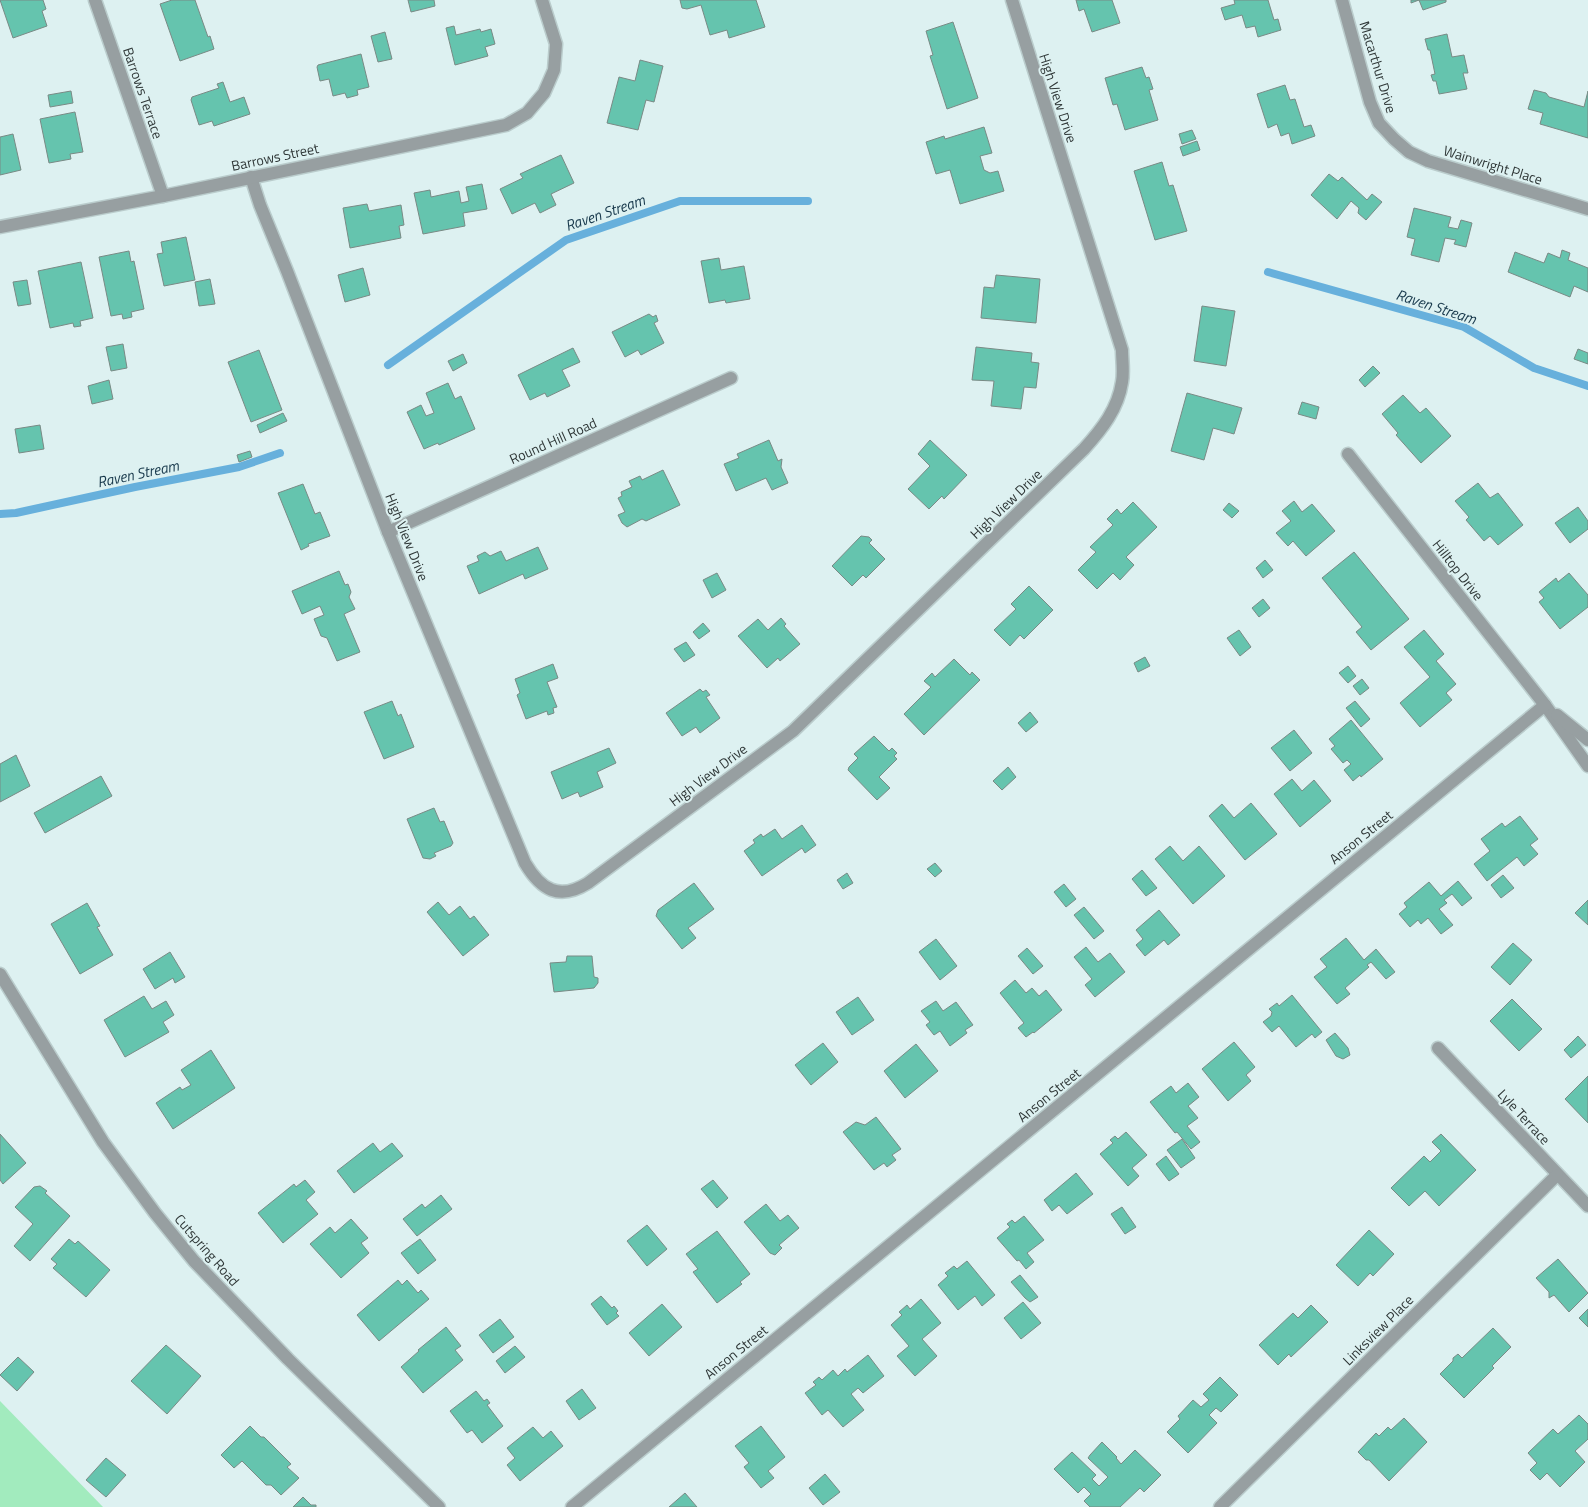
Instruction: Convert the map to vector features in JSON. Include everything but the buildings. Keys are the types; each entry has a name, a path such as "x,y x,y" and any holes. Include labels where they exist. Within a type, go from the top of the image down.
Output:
{"street":[{"name":"Barrows Terrace","path":"95,0 163,196"},
{"name":"Barrows Street","path":"0,227 163,196 506,125 527,113 544,93 554,70 556,44 542,0"},
{"name":"High View Drive","path":"251,177 260,205 288,272 388,532 525,863 541,884 550,889 570,892 588,883 793,731 1084,449 1103,427 1116,405 1122,381 1122,350 1012,0"},
{"name":"Macarthur Drive","path":"1342,0 1370,102 1379,122 1394,139"},
{"name":"Wainwright Place","path":"1394,139 1409,152 1428,160 1588,209"},
{"name":"Round Hill Road","path":"388,532 731,378"},
{"name":"Hilltop Drive","path":"1348,454 1545,705 1588,766"},
{"name":"Hilltop Drive","path":"1545,705 1588,740"},
{"name":"Anson Street","path":"572,1507 1545,705"},
{"name":"Cutspring Road","path":"0,974 103,1142 155,1213 194,1261 288,1360 439,1507"},
{"name":"Lyle Terrace","path":"1438,1048 1588,1206"},
{"name":"Linksview Place","path":"1220,1507 1557,1175"}],"green space":[{"path":"0,1401 103,1507 0,1507"}],"waterway":[{"name":"Raven Stream","path":"388,365 566,240 680,201 808,201"},
{"name":"Raven Stream","path":"1268,272 1464,327 1534,368 1588,386"},
{"name":"Raven Stream","path":"0,514 16,513 239,467 280,453"}]}
